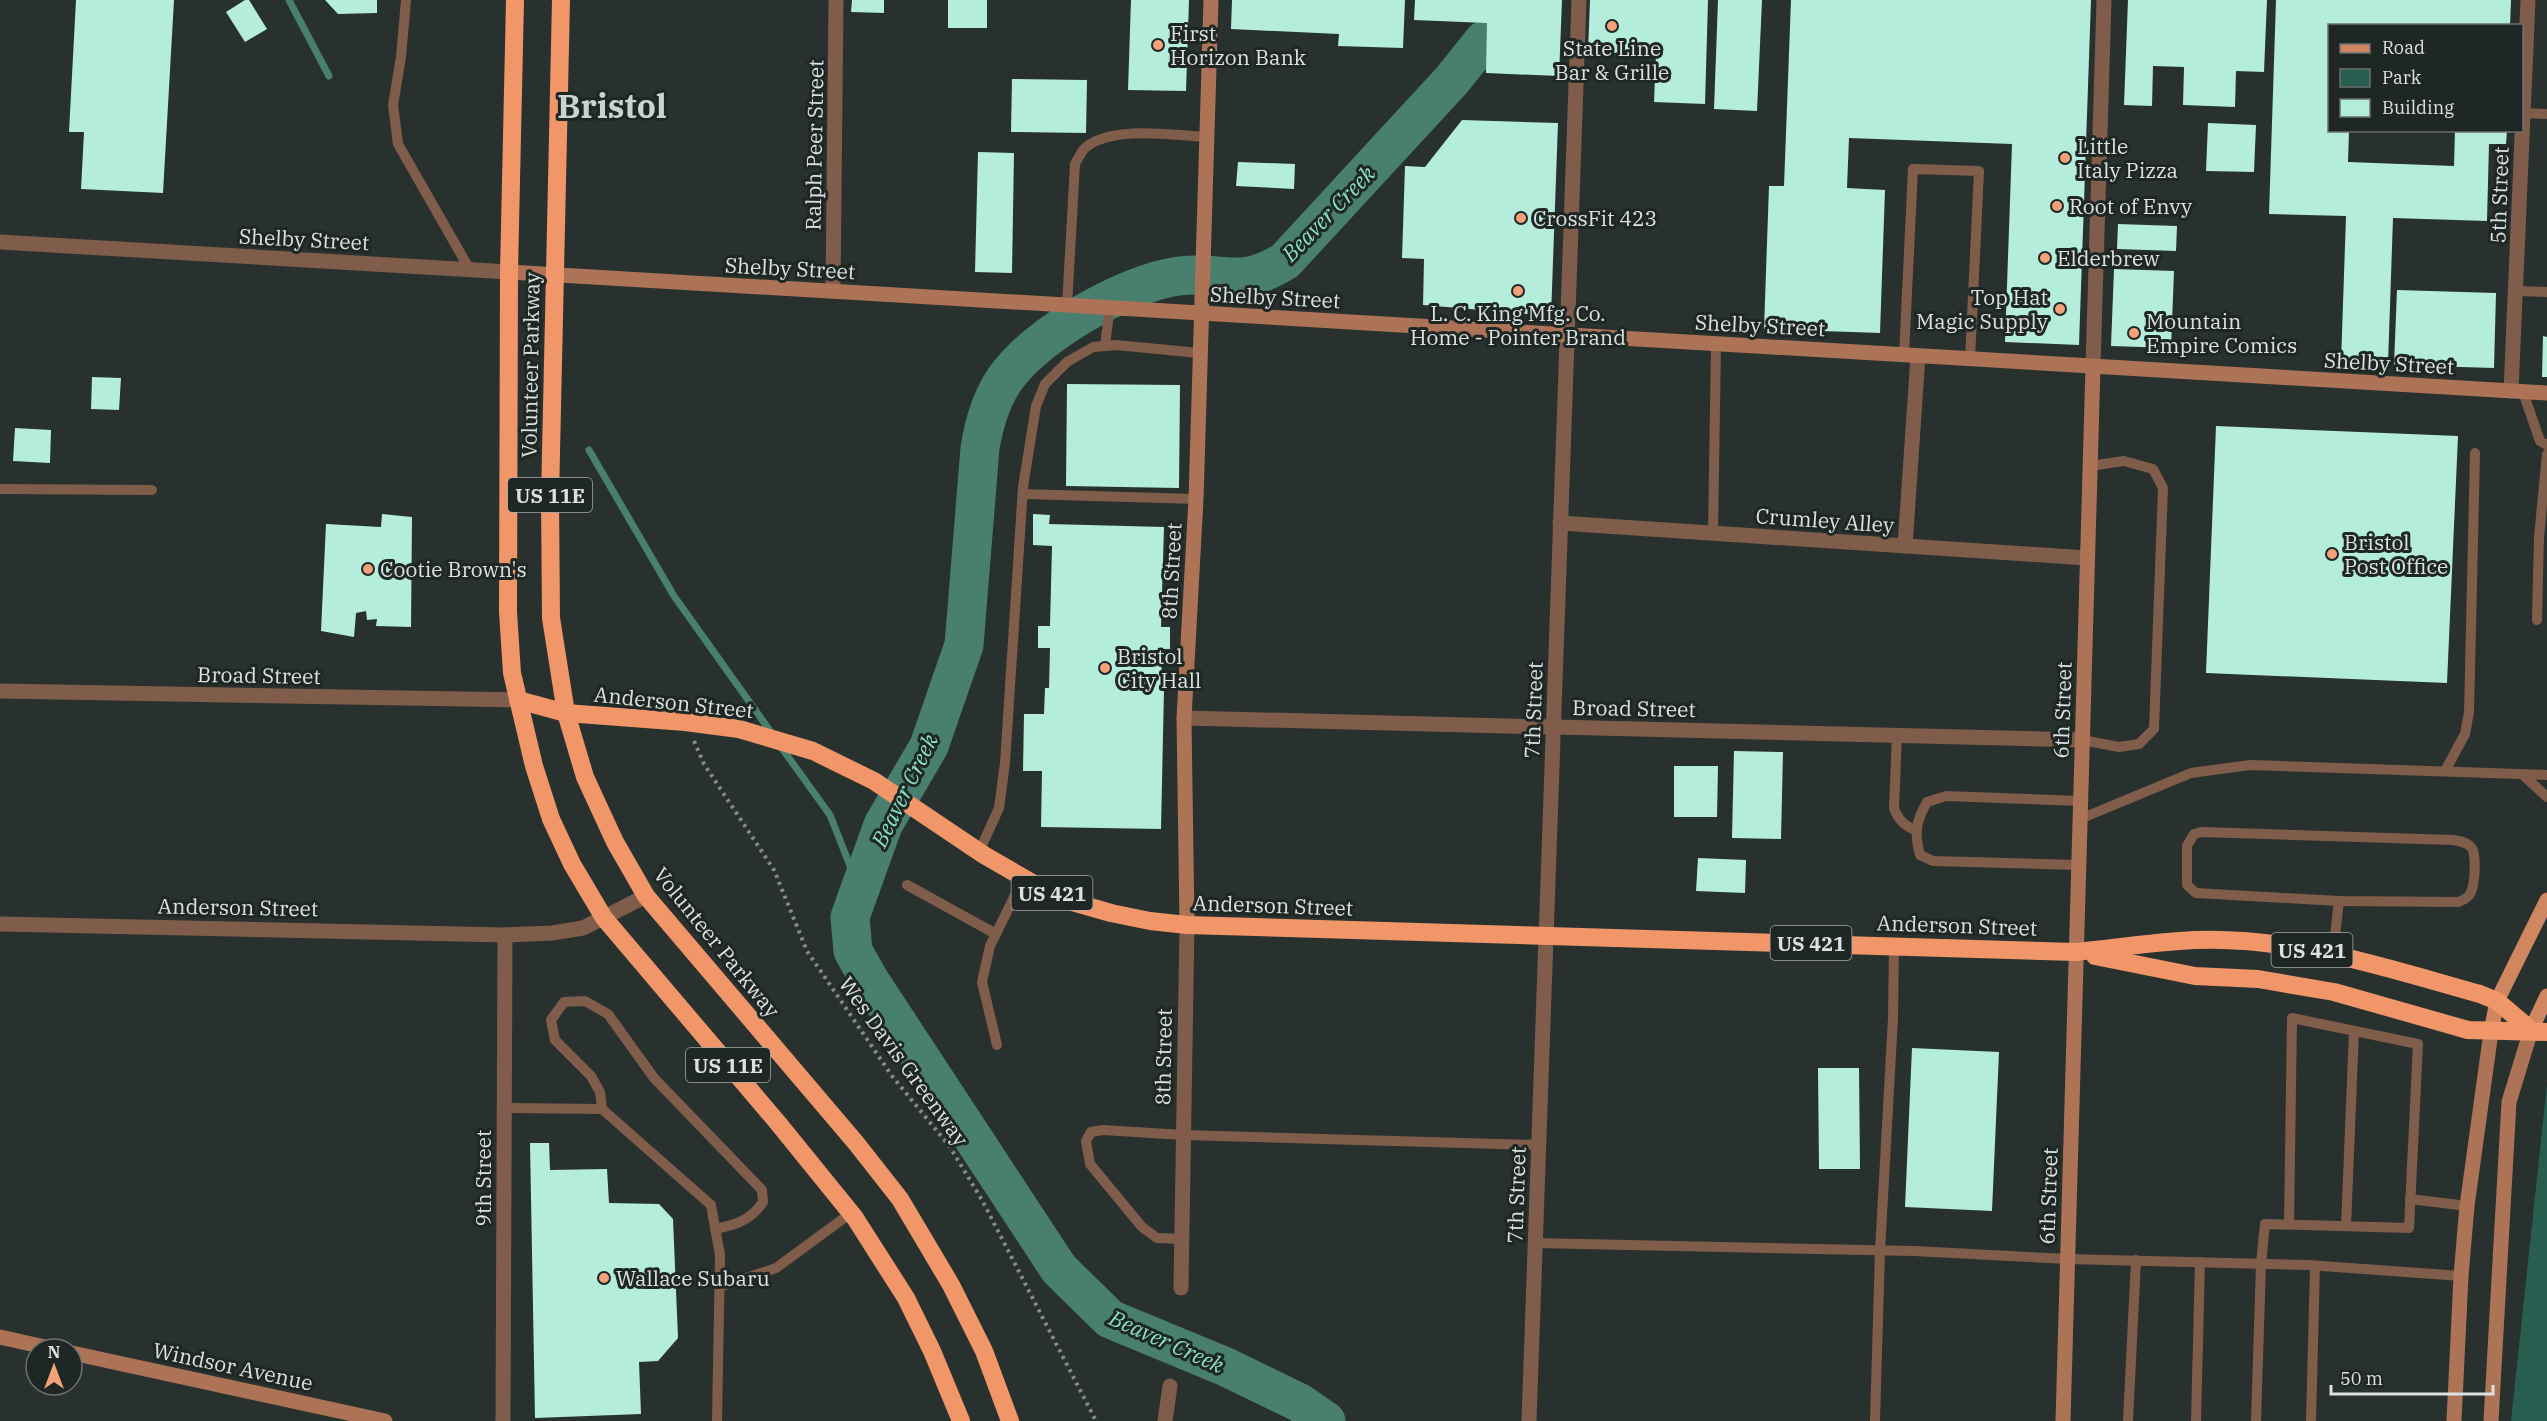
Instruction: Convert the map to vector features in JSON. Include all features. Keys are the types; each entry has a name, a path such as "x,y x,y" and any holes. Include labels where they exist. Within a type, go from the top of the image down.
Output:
{"highway":[{"name":"Volunteer Parkway","path":"515,0 509,272 507,577 511,654 518,700 534,766 551,819 572,864 604,918 778,1122 851,1213 906,1298 961,1421"},
{"name":"Volunteer Parkway","path":"561,0 550,498 551,618 566,713 585,777 615,842 646,896 713,978 856,1143 900,1199 951,1285 984,1351 1010,1421"},
{"name":"Anderson Street","path":"518,700 566,713 685,722 740,729 813,751 845,764 1023,879 1069,901 1150,921 1187,925 2076,952 2195,940 2291,946 2333,953 2480,994 2497,1001 2539,1031"},
{"name":"Anderson Street","path":"2076,952 2195,976 2258,979 2323,990 2468,1030 2539,1031"}],"main road":[{"path":"2491,1032 2497,1001 2547,900"},
{"path":"2539,1031 2547,996"}],"street":[{"name":"Ralph Peer Street","path":"833,291 837,0"},
{"name":"8th Street","path":"1181,1288 1187,925 1184,718 1196,500 1200,297 1211,0"},
{"name":"7th Street","path":"1529,1421 1579,0"},
{"name":"6th Street","path":"2062,1421 2104,0"},
{"name":"5th Street","path":"2523,113 2528,0"},
{"name":"5th Street","path":"2517,391 2516,291 2522,132"},
{"name":"Shelby Street","path":"0,242 2547,393"},
{"path":"1905,546 1911,355"},
{"name":"Crumley Alley","path":"1560,524 2087,558"},
{"name":"Broad Street","path":"0,691 518,700"},
{"name":"Broad Street","path":"1184,718 2082,740"},
{"name":"Anderson Street","path":"0,924 505,936 584,928 646,896"},
{"name":"9th Street","path":"503,1421 505,936"},
{"path":"2491,1421 2509,1102 2539,1031"},
{"path":"2454,1421 2467,1206 2491,1032"},
{"path":"0,1337 24,1342"},
{"name":"Windsor Avenue","path":"84,1356 385,1421"},
{"path":"1165,1421 1170,1386"}],"lane":[{"path":"406,1 401,57 393,105 398,144 470,270"},
{"path":"2523,113 2547,114"},
{"path":"1067,306 1075,164 1085,148 1102,139 1123,134 1206,136"},
{"path":"1911,355 1913,169 1979,171 1970,359"},
{"path":"2516,291 2547,292"},
{"path":"1106,345 1110,308"},
{"path":"1713,534 1716,344"},
{"path":"979,852 999,808 1005,763 1023,494 1036,406 1045,384 1067,362 1093,347 1106,345 1199,353"},
{"path":"2517,391 2540,441 2547,445"},
{"path":"2445,771 2465,734 2469,712 2475,453"},
{"path":"2537,620 2539,537 2547,454"},
{"path":"2082,740 2119,747 2139,744 2154,729 2163,488 2153,469 2124,461 2090,466"},
{"path":"0,489 152,490"},
{"path":"1023,494 1196,500"},
{"path":"1897,735 1894,808 1897,817 1906,826 1917,831"},
{"path":"2080,819 2191,773 2238,766 2547,775"},
{"path":"2522,774 2547,797"},
{"path":"2079,865 1934,861 1920,855 1916,841 1918,819 1927,802 1946,796 2080,801"},
{"path":"2201,832 2453,840 2464,842 2472,847 2474,886 2466,899 2458,902 2339,902 2196,893 2187,885 2187,846 2194,834 2201,832"},
{"path":"997,1045 982,982 990,946 1023,879"},
{"path":"907,885 996,934"},
{"path":"2333,953 2339,902"},
{"path":"1875,1421 1894,945"},
{"path":"716,1229 736,1225 755,1214 764,1202 762,1190 654,1078 608,1014 585,1001 564,1002 551,1020 555,1040 591,1076 600,1092 602,1108 711,1205 720,1255 717,1421"},
{"path":"2256,1421 2260,1264 2265,1224 2409,1228 2418,1044 2292,1018 2289,1224"},
{"path":"2346,1226 2354,1031"},
{"path":"504,1108 602,1108"},
{"path":"1181,1239 1157,1238 1142,1227 1090,1164 1086,1142 1091,1132 1103,1130 1183,1135 1539,1145"},
{"path":"2410,1199 2467,1206"},
{"path":"719,1287 776,1268 851,1213"},
{"path":"1535,1243 1880,1251 2260,1264 2461,1276"},
{"path":"2128,1421 2136,1260"},
{"path":"2196,1421 2200,1262"},
{"path":"2311,1421 2315,1266"}],"path":[{"name":"Wes Davis Greenway","path":"685,722 704,764 774,870 807,951 892,1076 950,1146 982,1200 1095,1421"}],"green space":[{"path":"2547,1084 2547,1421 2511,1421"}],"building":[{"path":"76,0 174,0 163,193 81,189 84,132 69,132"},
{"path":"245,0 249,0 267,29 245,42 226,12"},
{"path":"325,0 377,0 377,13 338,14"},
{"path":"852,0 884,0 884,13 851,12"},
{"path":"948,0 987,0 987,28 948,28"},
{"name":"First Horizon Bank","path":"1131,0 1189,0 1186,91 1128,90"},
{"path":"1232,0 1405,0 1403,48 1338,46 1339,34 1231,29"},
{"path":"1415,0 1562,0 1559,76 1486,73 1487,23 1414,20"},
{"path":"1590,0 1708,0 1705,104 1654,102 1656,54 1588,52"},
{"path":"1718,0 1762,0 1757,111 1714,109"},
{"path":"1791,0 2091,0 2079,345 2005,342 2012,144 1849,138 1847,188 1885,190 1880,333 1764,329 1769,186 1784,186"},
{"path":"2128,0 2267,0 2264,72 2236,71 2235,107 2183,105 2184,67 2153,66 2152,106 2124,105"},
{"path":"2276,0 2511,0 2510,24 2328,24 2328,132 2349,132 2348,162 2454,166 2455,132 2507,132 2506,144 2489,144 2487,221 2393,218 2388,364 2341,363 2346,216 2269,214"},
{"path":"1012,79 1087,80 1086,133 1011,132"},
{"path":"1462,120 1558,123 1551,316 1423,305 1424,259 1402,258 1405,166 1425,167"},
{"path":"2208,123 2256,125 2254,172 2206,171"},
{"path":"978,152 1014,153 1012,273 975,272"},
{"path":"1238,162 1295,164 1294,189 1236,186"},
{"path":"2118,224 2177,226 2176,251 2117,249"},
{"path":"2114,269 2174,271 2171,348 2111,346"},
{"path":"2397,290 2496,293 2494,368 2394,365"},
{"path":"2543,336 2547,337 2547,377 2542,377"},
{"path":"92,377 121,378 119,410 91,409"},
{"path":"1067,384 1180,385 1179,488 1066,486"},
{"name":"Bristol Post Office","path":"2216,426 2458,436 2447,683 2206,673"},
{"path":"15,428 51,430 50,463 13,461"},
{"name":"Cootie Brown's","path":"382,514 412,517 411,627 376,626 377,619 367,620 366,611 356,613 354,637 321,631 326,524 381,527"},
{"name":"Bristol City Hall","path":"1033,514 1050,515 1049,524 1164,527 1161,627 1170,627 1170,649 1162,649 1161,688 1164,688 1161,829 1041,827 1042,771 1023,771 1024,714 1044,714 1045,688 1049,688 1050,648 1038,648 1038,626 1050,626 1052,546 1033,545"},
{"path":"1734,751 1783,752 1781,839 1732,838"},
{"path":"1674,766 1718,766 1717,817 1674,817"},
{"path":"1698,858 1746,860 1745,893 1696,891"},
{"path":"1912,1048 1999,1052 1992,1211 1905,1207"},
{"path":"1818,1068 1859,1068 1860,1169 1819,1169"},
{"name":"Wallace Subaru","path":"530,1143 549,1143 550,1170 607,1169 609,1203 659,1204 673,1219 678,1338 658,1361 639,1362 641,1414 535,1418"}],"waterway":[{"path":"289,0 329,76"},
{"name":"Beaver Creek","path":"1326,1421 1300,1403 1226,1367 1110,1319 1059,1269 870,981 853,951 850,917 883,825 929,746 964,645 980,448 989,412 1005,379 1037,345 1059,329 1109,300 1134,289 1179,276 1243,277 1255,275 1285,261 1452,80 1484,40"},
{"path":"589,450 674,596 773,735"},
{"path":"781,747 830,815 860,891"}],"place":[{"name":"State Line Bar & Grille","path":"1612,26"},
{"name":"First Horizon Bank","path":"1158,45"},
{"name":"Little Italy Pizza","path":"2065,158"},
{"name":"Root of Envy","path":"2057,206"},
{"name":"CrossFit 423","path":"1521,218"},
{"name":"Elderbrew","path":"2045,258"},
{"name":"L. C. King Mfg. Co. Home - Pointer Brand","path":"1518,291"},
{"name":"Top Hat Magic Supply","path":"2060,309"},
{"name":"Mountain Empire Comics","path":"2134,333"},
{"name":"Bristol Post Office","path":"2332,554"},
{"name":"Cootie Brown's","path":"368,569"},
{"name":"Bristol City Hall","path":"1105,668"},
{"name":"Wallace Subaru","path":"604,1278"}],"district":[{"name":"Bristol","path":"612,105"}]}
